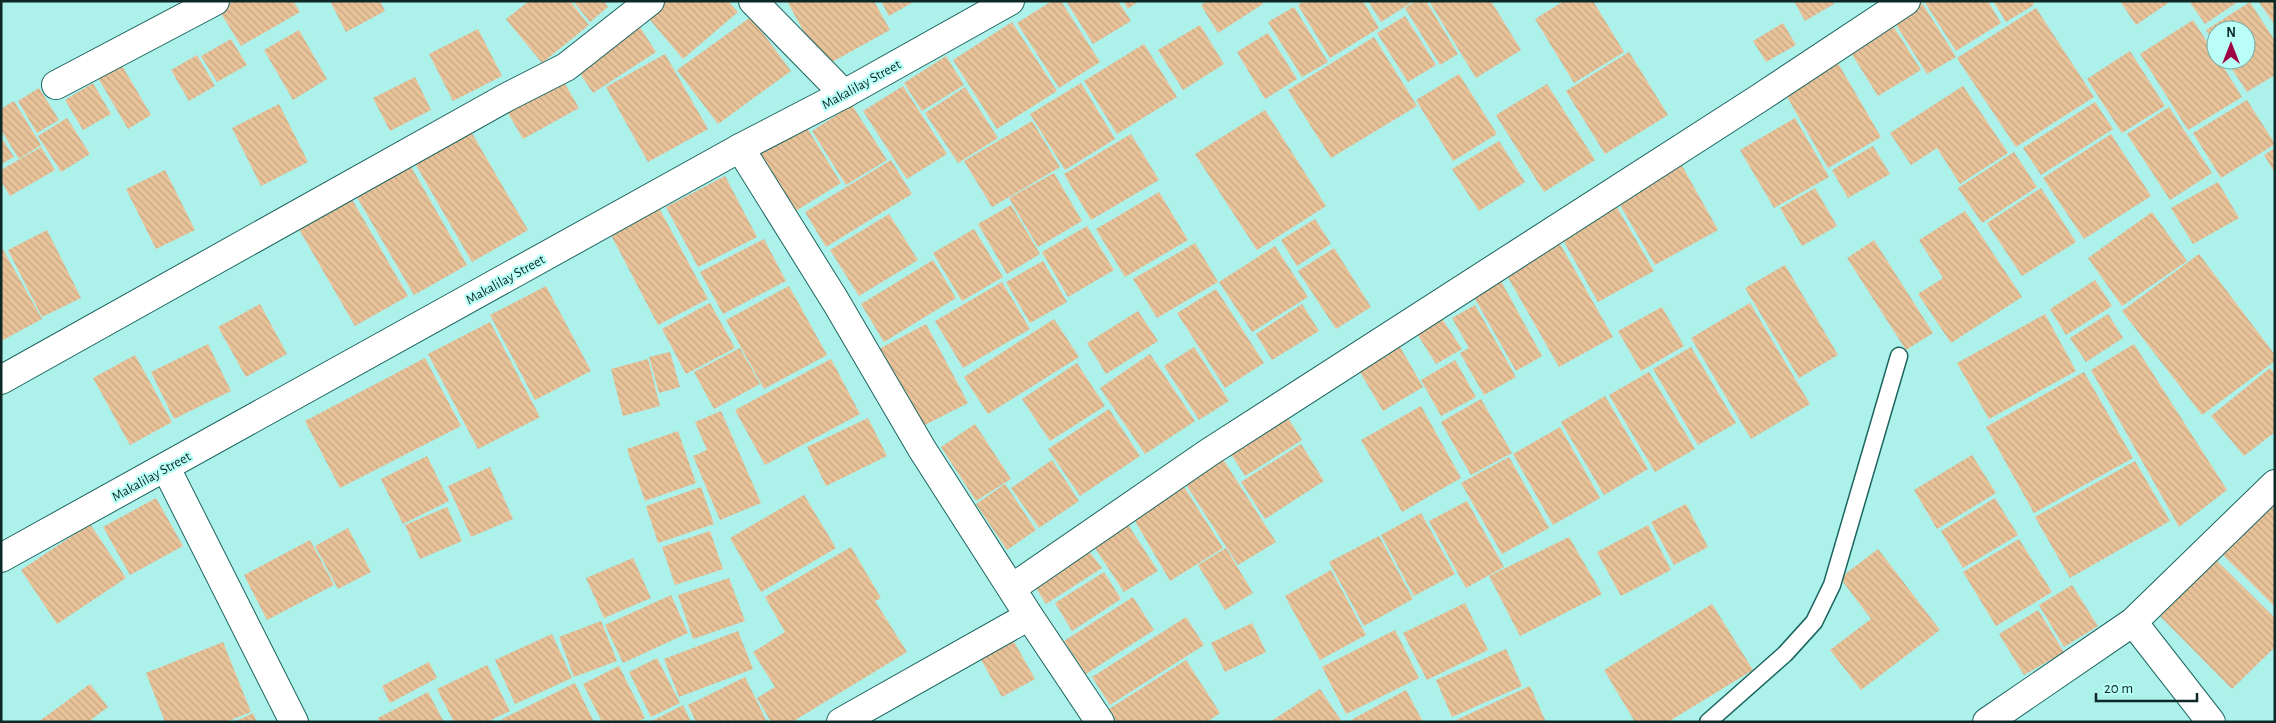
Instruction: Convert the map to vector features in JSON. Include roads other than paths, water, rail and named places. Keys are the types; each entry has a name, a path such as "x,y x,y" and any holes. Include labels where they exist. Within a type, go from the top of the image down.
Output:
{"street":[{"path":"56,85 215,1"},
{"path":"1,380 507,97 566,67 650,1"},
{"path":"753,1 844,94"},
{"name":"Makalilay Street","path":"1,558 740,148 844,94 1010,1"},
{"path":"1012,588 1208,453 1906,1"},
{"path":"740,148 836,302 922,449 1029,616 1100,722"},
{"path":"166,468 294,722"},
{"path":"1987,722 2133,622 2275,484"},
{"path":"841,722 1029,616"},
{"path":"2133,622 2211,722"}],"lane":[{"path":"1708,722 1785,654 1814,622 1832,585 1899,356"}]}
